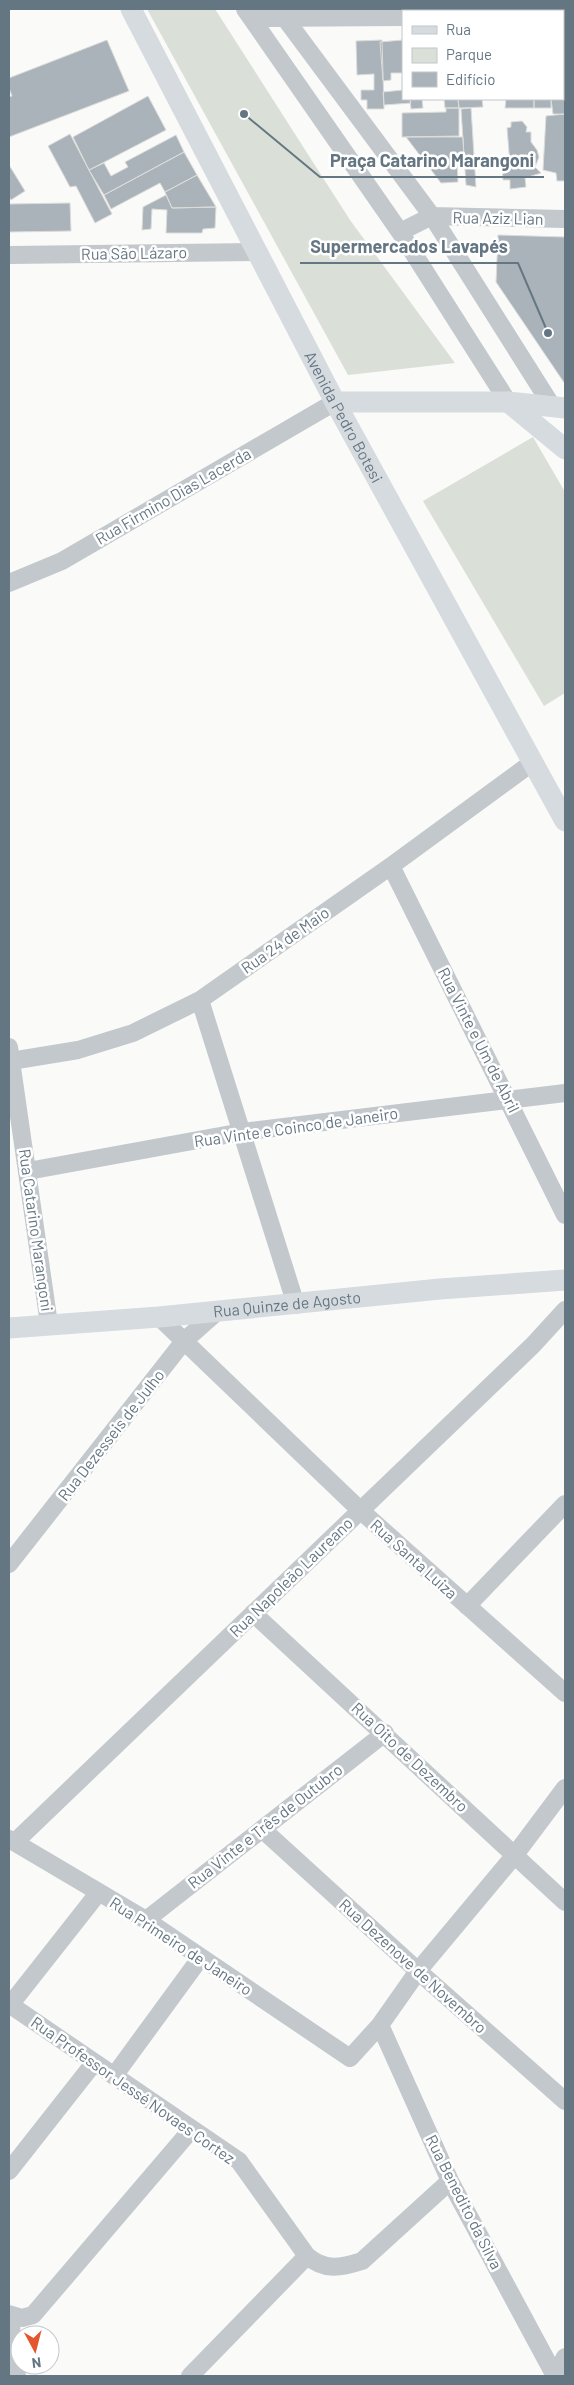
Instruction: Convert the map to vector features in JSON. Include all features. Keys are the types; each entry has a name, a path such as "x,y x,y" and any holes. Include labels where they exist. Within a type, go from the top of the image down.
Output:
{"main road":[{"name":"Avenida Pedro Botesi","path":"131,9 334,402 565,821"},
{"path":"334,402 508,402 559,407"},
{"path":"508,402 565,448"},
{"name":"Rua Quinze de Agosto","path":"9,1328 159,1317 565,1280"}],"street":[{"path":"248,13 402,17"},
{"path":"248,13 400,232 508,402"},
{"path":"281,13 432,216 559,407"},
{"path":"400,232 432,216"},
{"name":"Rua Aziz Lian","path":"432,216 565,219"},
{"name":"Rua São Lázaro","path":"9,255 258,252"},
{"name":"Rua Firmino Dias Lacerda","path":"9,583 62,561 334,402"},
{"name":"Rua 24 de Maio","path":"10,1054 78,1050 133,1033 200,1000 391,866 533,762"},
{"name":"Rua Vinte e Um de Abril","path":"391,866 510,1100 565,1215"},
{"path":"200,1000 296,1305"},
{"name":"Rua Catarino Marangoni","path":"10,1054 49,1324"},
{"name":"Rua Vinte e Coinco de Janeiro","path":"28,1170 242,1132 565,1093"},
{"name":"Rua Napoleão Laureano","path":"12,1840 253,1613 525,1352 565,1310"},
{"name":"Rua Dezesseis de Julho","path":"9,1564 184,1341 218,1311"},
{"name":"Rua Santa Luiza","path":"159,1317 360,1510 565,1693"},
{"path":"467,1606 565,1504"},
{"name":"Rua Oito de Dezembro","path":"253,1613 385,1733 565,1902"},
{"name":"Rua Vinte e Três de Outubro","path":"146,1920 385,1733"},
{"path":"380,2025 418,1971 514,1856 565,1788"},
{"name":"Rua Dezenove de Novembro","path":"262,1829 565,2101"},
{"name":"Rua Primeiro de Janeiro","path":"12,1840 146,1920 350,2058 380,2025"},
{"path":"9,2004 99,1892"},
{"path":"114,2076 201,1958"},
{"name":"Rua Professor Jessé Novaes Cortez","path":"9,2004 239,2162 307,2256 318,2265 345,2267 362,2260 450,2181"},
{"name":"Rua Benedito da Silva","path":"380,2025 450,2181 555,2376"},
{"path":"9,2171 94,2063"},
{"path":"17,2376 12,2355 10,2315 22,2318 33,2315 191,2130"},
{"path":"190,2376 307,2256"},
{"path":"555,2376 565,2357"}],"green space":[{"path":"147,9 215,9 350,220 455,363 348,375"},
{"path":"533,437 565,492 565,693 544,706 423,501"}],"building":[{"path":"107,40 129,91 9,137 9,97 12,96 9,88 9,78"},
{"path":"382,40 384,109 367,109 367,100 361,100 361,90 374,90 374,74 357,75 356,41"},
{"path":"402,40 402,73 391,73 391,80 383,81 380,42"},
{"path":"402,90 402,100 410,100 411,103 384,105 383,92"},
{"path":"565,90 565,114 553,114 551,100 564,100"},
{"path":"148,96 166,130 89,170 73,137"},
{"path":"410,100 422,100 423,108 411,109"},
{"path":"444,100 458,100 459,108 445,108"},
{"path":"458,100 482,100 483,107 459,108"},
{"path":"506,100 534,100 534,108 505,108"},
{"path":"534,100 551,100 551,108 534,108"},
{"path":"446,108 459,108 459,136 402,137 402,113 446,112"},
{"path":"471,108 476,187 466,185 461,109"},
{"path":"565,114 565,181 557,181 556,173 543,170 546,116"},
{"path":"522,121 527,127 526,132 531,132 531,142 537,150 539,157 535,167 541,173 525,178 526,187 510,189 510,180 503,180 502,165 510,165 507,128 511,127 511,122"},
{"path":"70,134 112,214 95,223 76,186 70,187 48,146"},
{"path":"176,135 184,152 104,195 89,170 104,163 111,176 128,167 125,162"},
{"path":"406,137 463,137 464,161 457,162 458,182 441,183"},
{"path":"184,152 197,175 165,192 160,183 111,209 104,195"},
{"path":"9,165 25,191 11,200 9,197"},
{"path":"197,175 216,207 172,208 165,192"},
{"path":"166,195 172,208 216,207 215,228 203,229 202,233 166,233 167,210 152,209 151,229 142,230 143,207"},
{"path":"70,203 71,231 9,232 9,204"},
{"path":"498,235 565,237 565,384 496,282"}],"place":[{"name":"Praça Catarino Marangoni","path":"244,114"},
{"name":"Supermercados Lavapés","path":"548,333"}]}
